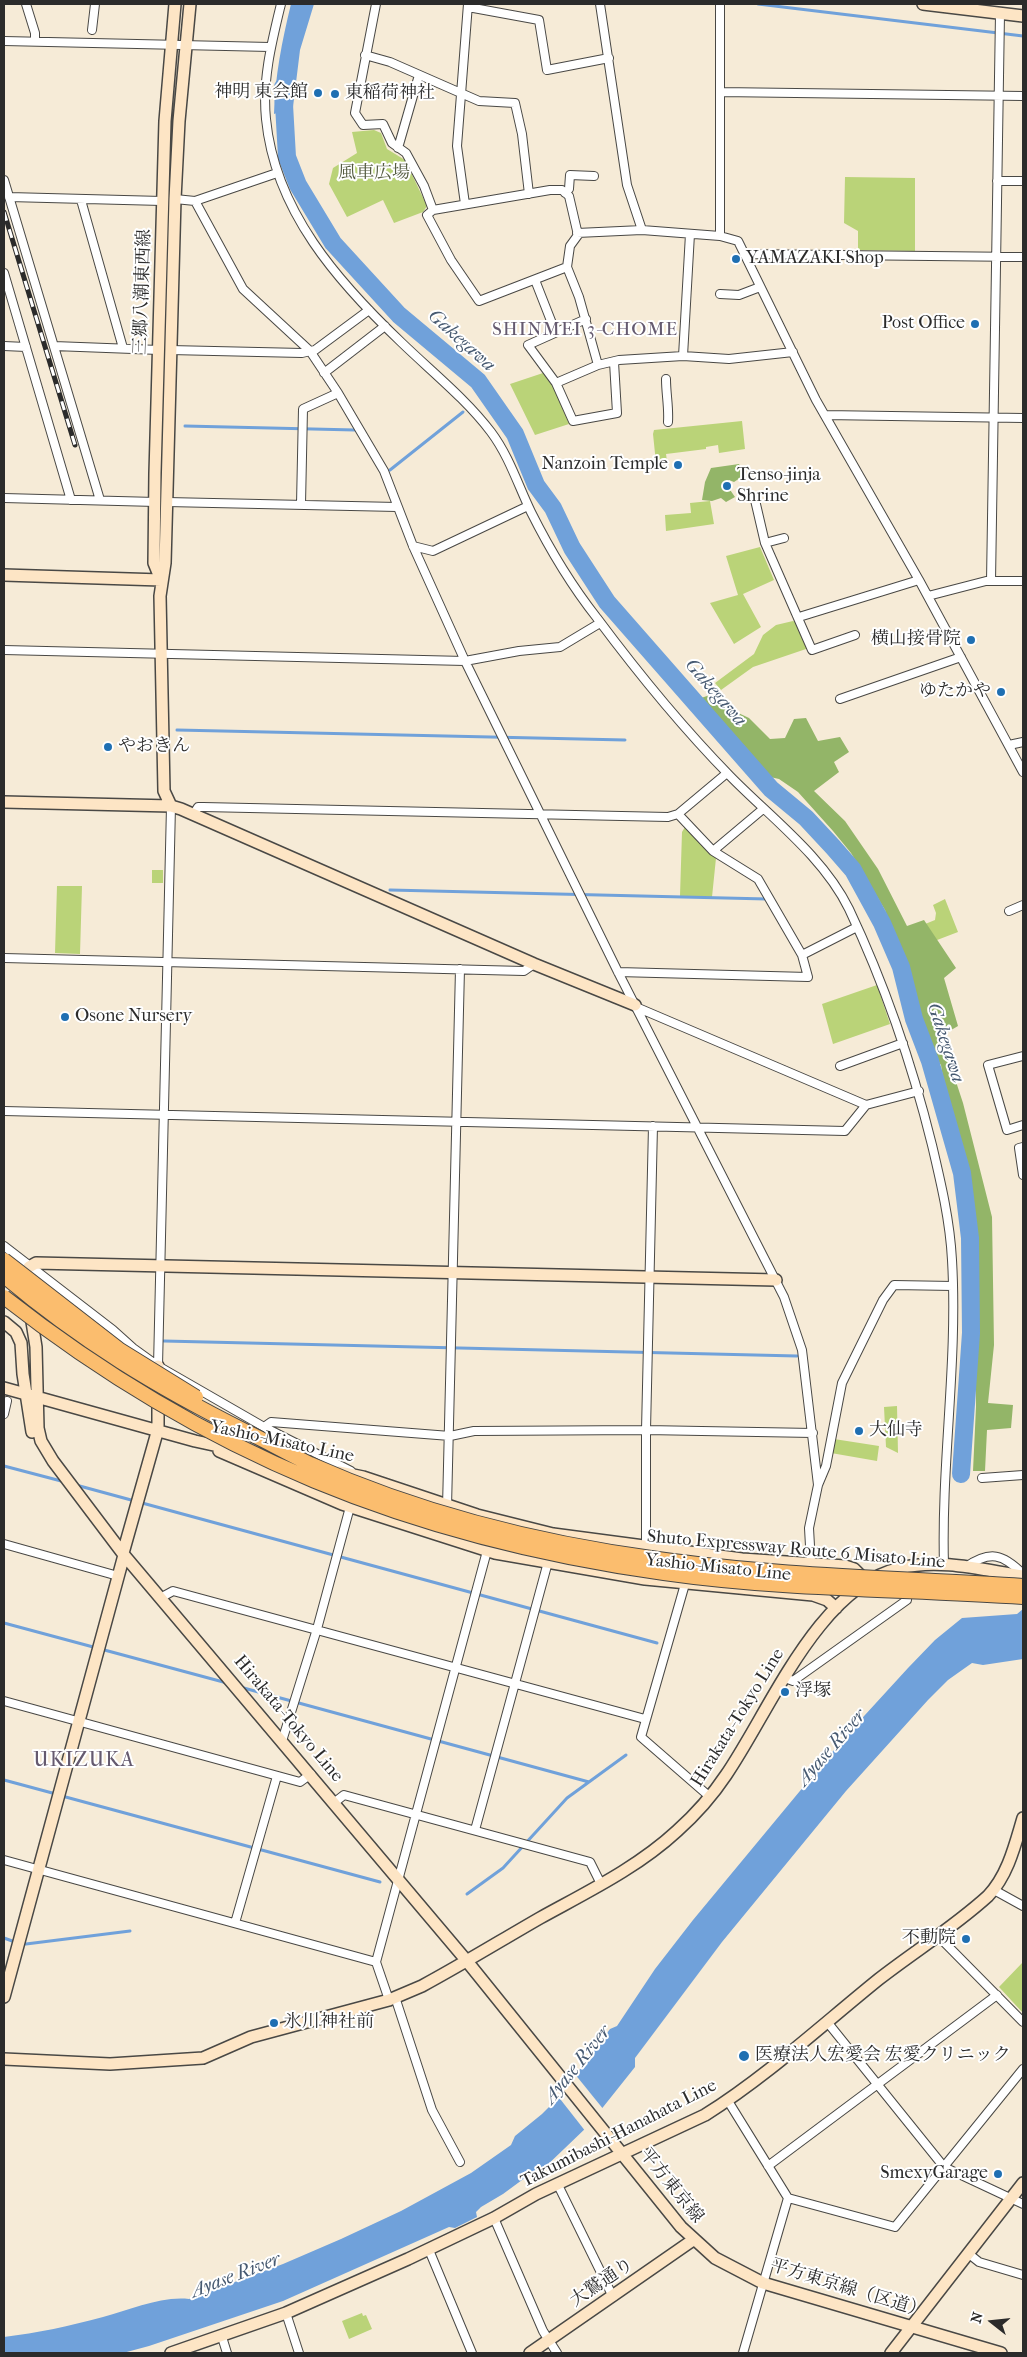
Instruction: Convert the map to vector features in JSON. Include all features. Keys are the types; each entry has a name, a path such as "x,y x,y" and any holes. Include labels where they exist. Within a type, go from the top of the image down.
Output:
{"highway":[{"path":"4,1260 120,1350 227,1416 285,1444 309,1463"},
{"name":"Shuto Expressway Route 6 Misato Line","path":"4,1276 52,1314 131,1370 166,1391 309,1463 352,1481 462,1518 515,1533 659,1559 778,1571 1023,1586"},
{"name":"Shuto Expressway Route 6 Misato Line","path":"4,1297 83,1356 209,1433 274,1464 354,1497 433,1524 542,1552 676,1574 779,1584 1023,1597"},
{"path":"4,1308 88,1370 130,1396 209,1433"}],"main road":[{"name":"三郷八潮東西線","path":"171,806 164,791 160,652 161,580 165,563 161,502 164,350 162,202 175,4"},
{"name":"三郷八潮東西線","path":"164,350 185,46 190,4"},
{"path":"923,4 1000,19 1023,16"},
{"path":"4,575 161,580"},
{"path":"4,802 171,806 534,964 636,1006"},
{"path":"29,1267 36,1263 776,1280"},
{"path":"4,1268 16,1279 29,1303 36,1348 31,1395"},
{"path":"4,1322 16,1332 21,1343 31,1395"},
{"path":"4,1997 158,1429 158,1366"},
{"path":"4,1388 158,1429 195,1441"},
{"name":"Hirakata-Tokyo Line","path":"31,1395 35,1443 45,1464 66,1488 81,1501 123,1554 335,1802 466,1960 622,2154"},
{"name":"Yashio-Misato Line","path":"195,1441 363,1477 447,1507 553,1534 646,1548 742,1559 850,1568 866,1581"},
{"name":"Yashio-Misato Line","path":"195,1441 350,1507 487,1551 685,1584 820,1596 836,1608"},
{"path":"547,1562 553,1534"},
{"path":"738,1589 742,1559"},
{"name":"Hirakata-Tokyo Line","path":"466,1960 602,1884 647,1856 688,1820 710,1797 726,1776 811,1637 836,1608 866,1581 882,1573 910,1566 944,1565 1023,1575"},
{"path":"767,1592 842,1582 866,1581"},
{"name":"Takumibashi-Hanahata Line","path":"173,2353 286,2313 429,2250 558,2185 705,2115 728,2100 828,2023 881,1978 975,1908 994,1890 1012,1855 1023,1818"},
{"path":"4,2059 110,2064 196,2059 215,2054 252,2037 392,1998 422,1986 466,1960"},
{"name":"平方東京線","path":"622,2154 693,2240"},
{"path":"892,2353 1023,2183"},
{"name":"平方東京線（区道）","path":"693,2240 715,2258 763,2283 999,2353"},
{"name":"大鷲通り","path":"530,2353 614,2297 693,2240"}],"street":[{"path":"26,4 35,33 35,41"},
{"path":"92,30 95,4"},
{"path":"280,4 270,47 266,87 266,119 277,173 284,190 322,257 344,285 489,429 504,450 528,506 562,571 600,623 675,714 727,773 826,874 846,903 857,927 904,1043 919,1091 942,1186 950,1232 953,1286 952,1348 943,1508 944,1565"},
{"path":"376,4 355,113 362,125 383,124 392,143 406,153 424,186 433,210"},
{"path":"600,4 627,185 642,230"},
{"path":"720,4 720,236"},
{"path":"465,204 457,146 468,5 539,20 547,70 608,58"},
{"path":"991,580 1000,19"},
{"path":"4,41 270,47"},
{"path":"365,55 390,62 479,101 515,103 522,134 529,194"},
{"path":"398,148 419,75"},
{"path":"720,92 1023,96"},
{"path":"175,199 195,201 277,173"},
{"path":"565,193 569,189 570,175 594,176"},
{"path":"4,180 100,500"},
{"path":"997,180 1023,181"},
{"path":"566,267 479,301 461,276 427,215 433,210 550,190 562,190 569,196 578,233 570,246 566,267 586,319 598,365"},
{"path":"9,197 162,202"},
{"path":"81,200 123,348"},
{"path":"195,201 243,289 310,351 338,393 384,471 413,546 465,661 618,972 776,1280 802,1350 818,1485"},
{"path":"578,233 642,230 720,236 738,241 825,415 928,596 1023,772"},
{"path":"683,356 690,234"},
{"path":"744,254 1023,257"},
{"path":"4,273 71,500"},
{"path":"536,280 555,331"},
{"path":"720,294 739,295 760,287"},
{"path":"54,346 302,353 315,350 369,310"},
{"path":"586,319 555,331 528,345 556,383 573,421 617,413 614,362"},
{"path":"324,373 385,326"},
{"path":"4,346 26,347"},
{"path":"556,383 598,365 614,362 683,356 729,359 793,352"},
{"path":"666,379 666,395 669,402 668,422"},
{"path":"301,504 303,409 338,393"},
{"path":"825,415 1023,418"},
{"path":"4,498 397,507"},
{"path":"755,500 765,542 780,581 799,617 812,650 855,635"},
{"path":"413,546 433,551 528,506"},
{"path":"765,542 784,538"},
{"path":"799,617 919,580"},
{"path":"928,596 991,580 1023,581"},
{"path":"4,650 160,652 465,661 519,651 560,647 600,623"},
{"path":"840,699 961,657"},
{"path":"1009,745 1023,742"},
{"path":"193,815 198,807 203,806 668,818 678,814 727,773"},
{"path":"158,1366 171,806"},
{"path":"714,850 763,809"},
{"path":"618,972 808,977 802,955 758,879 714,850 678,814"},
{"path":"1009,910 1023,905"},
{"path":"802,955 857,927"},
{"path":"4,958 524,971 534,964"},
{"path":"447,1507 460,969"},
{"path":"636,1006 866,1105"},
{"path":"840,1066 904,1043"},
{"path":"1023,1056 988,1065 1007,1130 1023,1125"},
{"path":"4,1110 845,1131 866,1105 919,1091"},
{"path":"646,1548 646,1430 653,1126"},
{"path":"1023,1147 1019,1148 1023,1175"},
{"path":"4,1246 158,1366 264,1427 363,1477"},
{"path":"810,1564 809,1528 818,1485 826,1466 842,1383 883,1300 894,1285 953,1286"},
{"path":"4,1414 7,1401"},
{"path":"264,1427 271,1422 450,1436 474,1431 646,1430 813,1433"},
{"path":"982,1478 1023,1475"},
{"path":"282,1741 317,1630 350,1507"},
{"path":"4,1544 118,1576"},
{"path":"460,2162 432,2110 392,1998 376,1962 487,1551"},
{"path":"475,1830 547,1562"},
{"path":"785,1678 793,1681 907,1600 910,1566"},
{"path":"685,1584 640,1737 710,1797"},
{"path":"162,1598 173,1592 646,1719"},
{"path":"4,1701 300,1782 311,1774"},
{"path":"236,1923 277,1776"},
{"path":"335,1802 344,1795 590,1862 602,1884"},
{"path":"4,1860 376,1962"},
{"path":"994,1890 1023,1906"},
{"path":"938,1936 1023,2022"},
{"path":"768,2166 997,1996"},
{"path":"828,2023 944,2166 1023,2204"},
{"path":"728,2100 788,2198 895,2227 1023,2070"},
{"path":"558,2185 614,2297"},
{"path":"742,2353 788,2198"},
{"path":"494,2218 543,2331 557,2353"},
{"path":"429,2250 472,2353"},
{"path":"969,2254 979,2262 1023,2275"},
{"path":"286,2313 299,2353"},
{"path":"222,2336 227,2353"}],"green space":[{"name":"風車広場","path":"374,130 381,133 387,149 405,160 427,206 423,212 394,223 383,200 347,217 329,184 333,168 357,153 352,132"},
{"path":"845,177 915,178 915,251 858,250 858,231 844,223"},
{"path":"543,373 554,388 569,424 535,435 510,384"},
{"path":"742,421 745,449 719,453 718,445 706,447 706,449 666,454 667,461 656,463 654,430"},
{"path":"739,464 743,473 740,478 734,482 729,480 726,484 735,497 726,502 721,498 712,501 702,500 705,482 711,468"},
{"path":"710,501 714,524 666,531 665,515 691,513 690,503"},
{"path":"760,547 774,580 743,594 761,627 734,644 710,603 738,595 726,556"},
{"path":"793,621 798,623 808,646 806,649 753,667 721,690 715,683 754,654 763,635 776,625"},
{"path":"719,692 732,710 749,718 770,739 785,738 794,719 806,718 818,741 840,737 849,752 834,762 839,772 814,791 845,821 878,869 907,926 924,920 956,968 944,978 958,1026 941,1036 963,1103 992,1217 994,1345 988,1403 1013,1405 1011,1428 987,1430 985,1471 973,1471 976,1407 975,1257 969,1193 941,1065 930,1050 885,910 851,853 833,831 798,792 779,779 770,777 701,698"},
{"path":"685,827 716,858 712,897 680,896 682,832"},
{"path":"152,870 163,870 163,883 152,883"},
{"path":"57,886 82,886 80,954 55,953"},
{"path":"945,899 958,932 911,950 903,933 935,920 936,913 933,905"},
{"path":"877,985 890,1024 833,1044 822,1004"},
{"path":"897,1406 898,1453 886,1447 884,1407"},
{"path":"834,1439 879,1446 877,1461 831,1453"},
{"path":"1023,1962 1023,2013 999,1987"},
{"path":"362,2313 363,2316 366,2315 372,2329 349,2339 342,2321"}],"water":[{"path":"291,4 314,4 300,50 293,107 274,114 280,59"},
{"path":"1023,1609 1023,1659 983,1665 972,1663 948,1680 928,1700 846,1791 722,1942 635,2058 635,2067 588,2126 541,2171 537,2169 503,2194 481,2207 476,2212 477,2217 455,2228 449,2227 283,2301 123,2353 4,2353 4,2337 78,2323 146,2304 167,2300 189,2299 283,2264 401,2211 471,2173 511,2145 515,2136 559,2097 610,2029 617,2026 655,1969 693,1920 843,1739 908,1668 935,1640 962,1618 1017,1614"}],"pier":[{"path":"574,2073 604,2110 586,2132 557,2095"}],"waterway":[{"path":"758,4 1023,36"},
{"name":"Gakegawa","path":"283,87 287,157 298,185 333,243 399,315 478,381 515,434 536,485 553,508 572,548 607,602 771,789 806,818 853,870 882,923 901,967 914,1019 930,1061 962,1173 970,1238 971,1333 961,1474"},
{"path":"390,470 463,412"},
{"path":"185,426 355,430"},
{"path":"177,730 625,740"},
{"path":"390,890 767,899"},
{"path":"164,1341 797,1356"},
{"path":"4,1466 65,1482"},
{"path":"76,1485 657,1643"},
{"path":"4,1623 227,1683"},
{"path":"240,1687 589,1782"},
{"path":"467,1894 503,1868 567,1798 626,1755"},
{"path":"4,1780 56,1794"},
{"path":"62,1796 380,1882"},
{"path":"21,1943 26,1944 130,1931"},
{"path":"4,1938 15,1942"}],"railway":[{"path":"4,212 75,445"}],"place":[{"name":"神明 東会館","path":"318,93"},
{"name":"東稲荷神社","path":"335,94"},
{"name":"YAMAZAKI Shop","path":"736,259"},
{"name":"Post Office","path":"975,324"},
{"name":"Nanzoin Temple","path":"678,465"},
{"name":"Tenso-jinja Shrine","path":"727,486"},
{"name":"横山接骨院","path":"971,640"},
{"name":"ゆたかや","path":"1001,692"},
{"name":"やおきん","path":"108,747"},
{"name":"Osone Nursery","path":"65,1017"},
{"name":"大仙寺","path":"859,1431"},
{"name":"浮塚","path":"785,1692"},
{"name":"不動院","path":"966,1939"},
{"name":"氷川神社前","path":"274,2023"},
{"name":"医療法人宏愛会 宏愛クリニック","path":"744,2056"},
{"name":"SmexyGarage","path":"998,2174"}],"district":[{"name":"SHINMEI 3-CHOME","path":"585,330"},
{"name":"UKIZUKA","path":"84,1761"}],"water label":[{"name":"Ayase River","path":"832,1748"},
{"name":"Ayase River","path":"578,2065"},
{"name":"Ayase River","path":"236,2276"}]}
